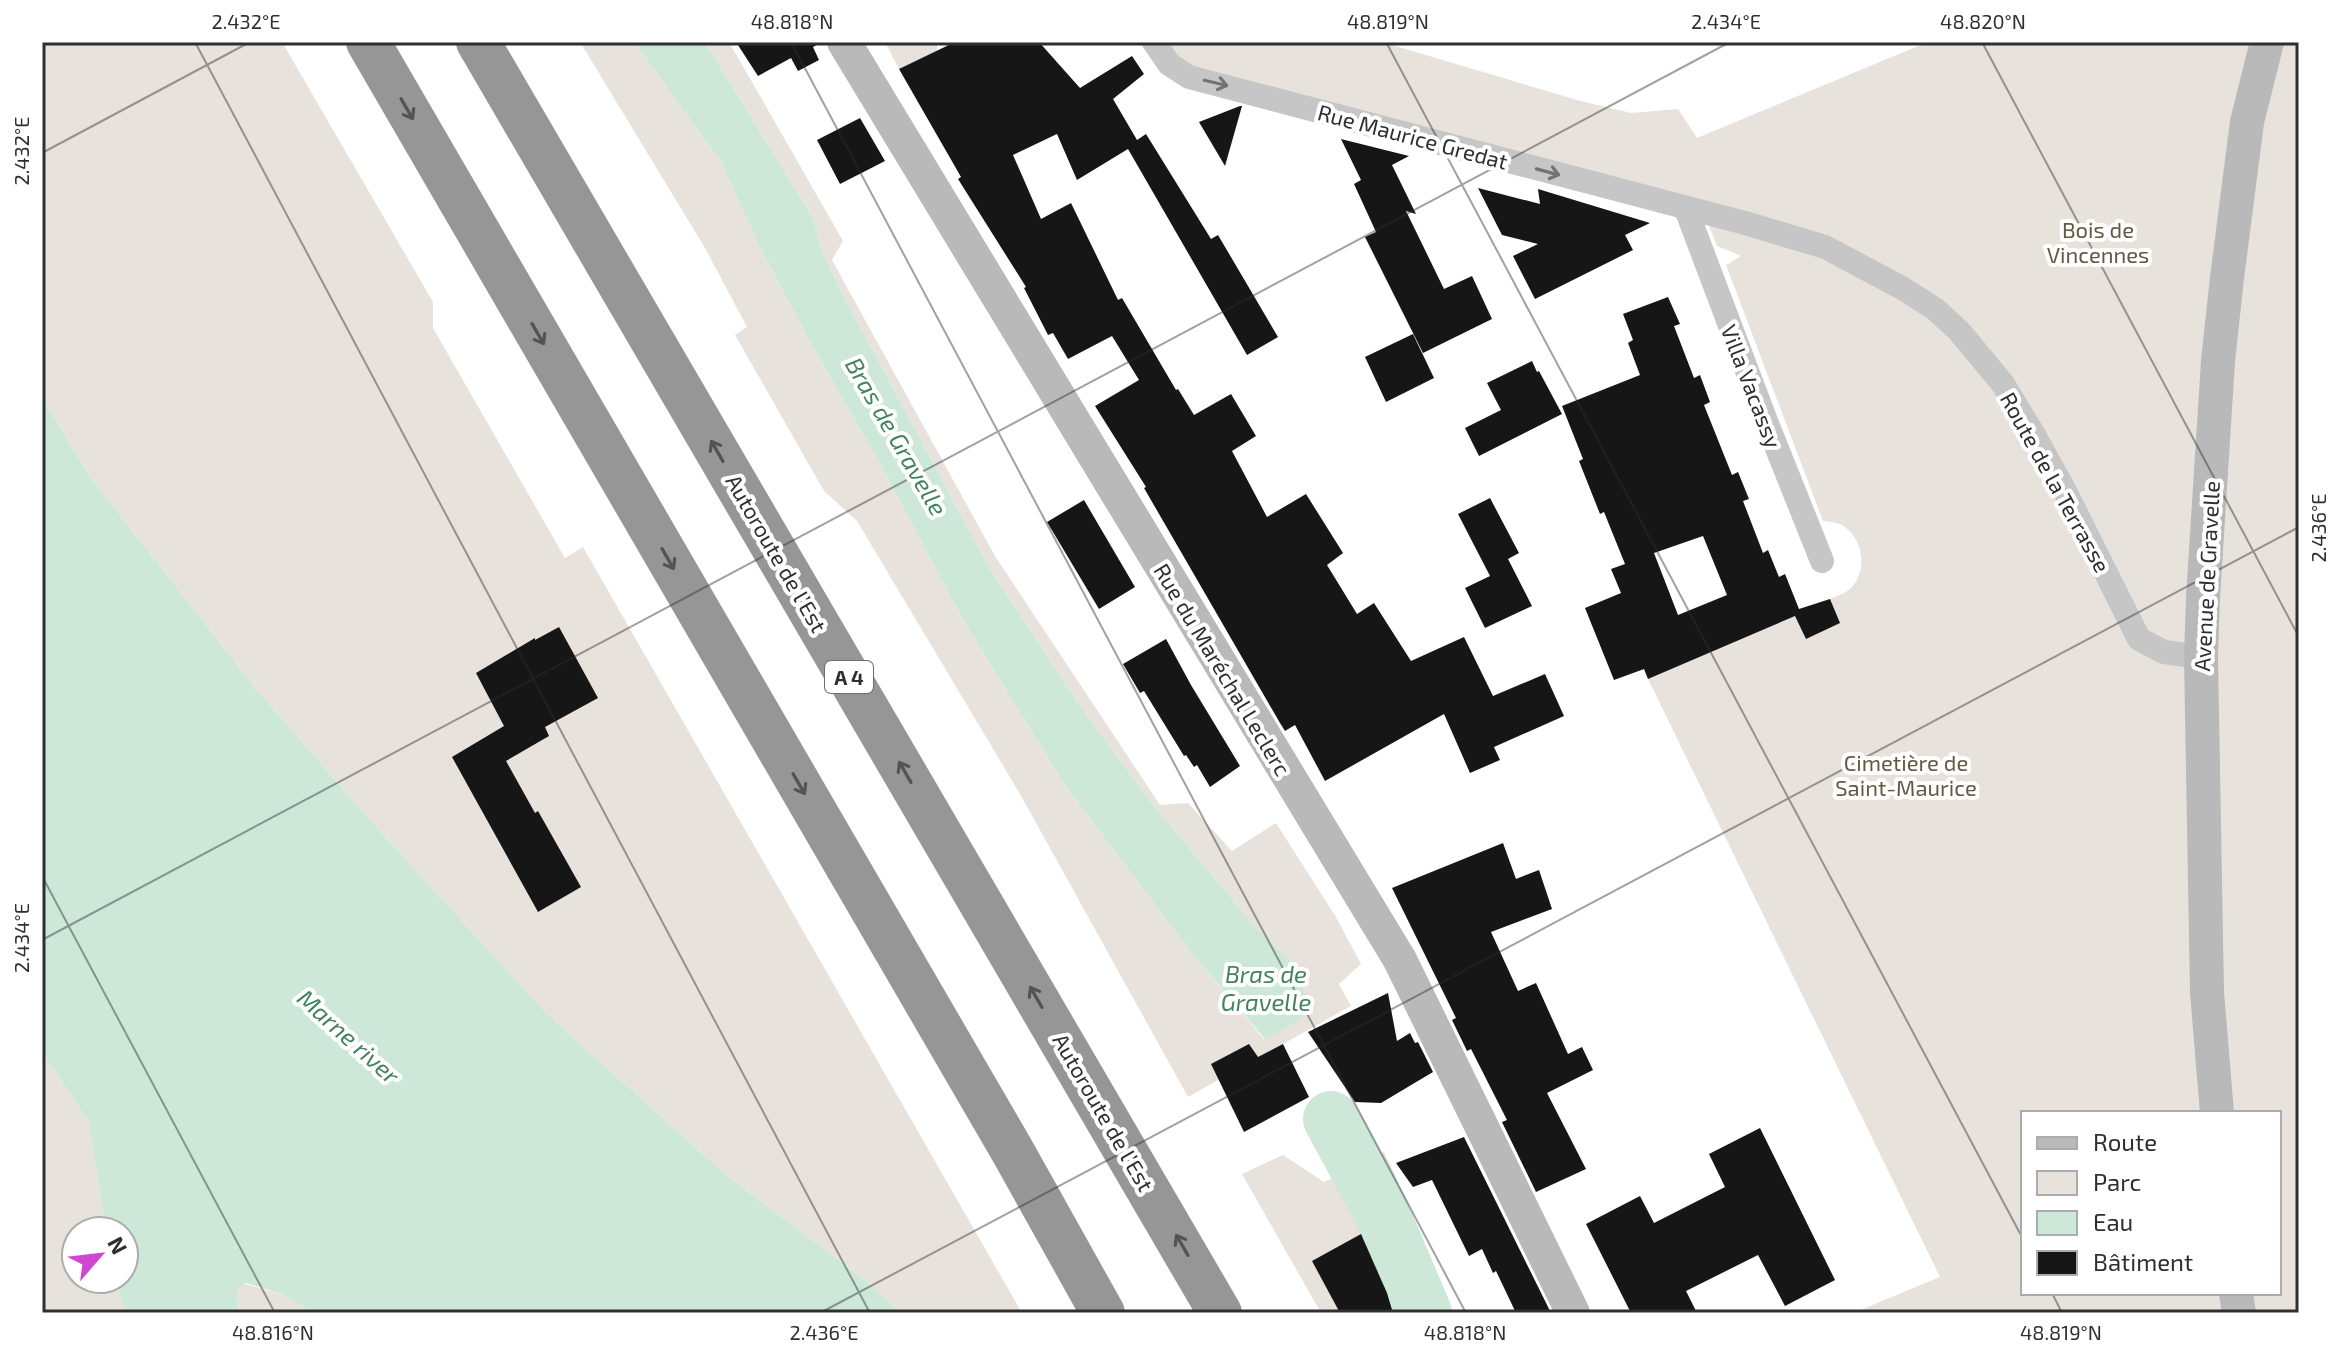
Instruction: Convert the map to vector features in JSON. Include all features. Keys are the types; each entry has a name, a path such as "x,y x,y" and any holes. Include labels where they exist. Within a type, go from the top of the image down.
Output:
{"highway":[{"path":"368,42 1005,1138 1103,1313"},
{"name":"Autoroute de l’Est","path":"478,42 1220,1313"}],"street":[{"name":"Rue du Maréchal Leclerc","path":"844,42 1400,960 1573,1313"},
{"name":"Rue Maurice Gredat","path":"1154,42 1169,64 1189,77 1686,209"},
{"name":"Avenue de Gravelle","path":"2217,1111 2207,992 2201,657 2221,333 2247,122 2267,42"},
{"name":"Villa Vacassy","path":"1686,209 1822,561"},
{"name":"Route de la Terrasse","path":"1686,209 1825,247 1935,309 1959,331 2003,384 2065,491 2139,639 2164,652 2201,657"}],"green space":[{"path":"42,42 282,42 433,302 433,328 565,558 583,547 1022,1313 900,1313 870,1284 726,1175 547,1014 370,820 257,690 90,477 42,397"},
{"path":"580,42 634,42 721,162 760,248 963,620 1064,784 1193,955 1264,1039 1309,1014 1297,967 1252,923 1149,800 1071,693 990,569 843,295 821,249 813,218 705,42 729,42 843,241 832,260 995,556 1160,805 1188,803 1232,851 1276,823 1336,917 1361,964 1339,984 1351,1006 1188,1097 1020,794 857,521 824,491 735,335 747,327 705,248"},
{"path":"885,42 938,42 937,51 899,69"},
{"path":"1163,42 1382,42 1631,113 1678,109 1697,138 1928,42 2299,42 2299,1313 1853,1313 1940,1277 1648,679 1828,602 1853,585 1861,567 1859,548 1850,531 1840,524 1823,521 1726,265 1741,256 1717,246 1704,213 1189,77"},
{"path":"42,1052 89,1122 104,1215 60,1215 60,1295 120,1295 124,1313 42,1313"},
{"path":"1384,1152 1454,1313 1321,1313 1242,1174 1283,1155 1324,1182"},
{"path":"242,1283 284,1295 313,1313 239,1313 237,1293"}],"water":[{"name":"Bras de Gravelle","path":"634,42 705,42 813,218 821,249 843,295 990,569 1071,693 1149,800 1252,923 1297,967 1310,1014 1265,1039 1193,955 1064,784 963,620 760,248 721,162"},
{"name":"Marne river","path":"42,397 90,477 257,690 370,820 547,1014 726,1175 870,1284 900,1313 313,1313 284,1295 246,1283 239,1286 237,1293 239,1313 124,1313 120,1295 140,1295 140,1215 104,1215 89,1122 42,1052"}],"building":[{"path":"736,42 822,42 813,47 819,60 798,71 791,58 758,76"},
{"path":"955,42 1039,42 1080,88 1132,56 1144,74 1113,99 1137,140 1146,134 1211,239 1218,235 1278,337 1247,355 1128,149 1077,180 1057,134 1013,155 1041,219 1071,203 1118,300 1122,298 1194,415 1231,394 1256,436 1232,451 1267,517 1306,494 1343,553 1327,565 1357,614 1374,603 1411,661 1464,637 1493,696 1545,674 1564,716 1494,747 1500,760 1470,773 1444,714 1325,781 1295,725 1285,731 1280,723 1146,487 1095,406 1139,380 1112,336 1068,359 1053,333 1048,335 1026,287 958,179 961,177 899,69"},
{"path":"1242,106 1225,166 1199,122"},
{"path":"860,118 885,161 840,184 817,140"},
{"path":"1341,139 1409,156 1392,165 1416,214 1406,211 1444,289 1472,276 1492,319 1423,353 1365,237 1376,232 1354,184 1361,180"},
{"path":"1478,188 1540,204 1538,189 1650,223 1625,235 1633,250 1535,299 1513,256 1538,244 1502,235"},
{"path":"1668,297 1680,324 1674,326 1694,378 1700,375 1710,402 1704,405 1732,475 1738,472 1749,499 1743,501 1763,553 1768,550 1779,577 1785,574 1799,609 1830,599 1840,623 1806,639 1795,616 1648,679 1644,669 1614,680 1585,608 1621,593 1611,569 1625,564 1604,512 1600,514 1562,406 1640,375 1628,343 1633,340 1623,314","holes":["1703,536 1727,595 1678,615 1654,553"]},
{"path":"1413,334 1434,378 1386,402 1365,357"},
{"path":"1532,361 1562,414 1479,456 1465,428 1501,410 1487,383"},
{"path":"1490,498 1519,553 1508,559 1532,606 1485,628 1465,588 1490,576 1458,514"},
{"path":"1084,500 1135,587 1099,609 1047,522"},
{"path":"559,627 598,698 545,727 549,736 506,761 581,887 538,912 452,757 504,726 476,673"},
{"path":"1166,639 1240,766 1210,787 1197,765 1194,767 1184,756 1144,691 1140,693 1123,664"},
{"path":"1503,843 1516,879 1539,870 1552,909 1491,932 1518,991 1536,983 1568,1054 1582,1047 1593,1070 1547,1093 1586,1169 1536,1192 1502,1122 1507,1120 1471,1049 1467,1051 1452,1020 1456,1018 1392,888"},
{"path":"1388,993 1397,1041 1410,1033 1433,1072 1381,1103 1355,1102 1308,1032"},
{"path":"1249,1044 1258,1057 1283,1044 1309,1097 1244,1132 1211,1064"},
{"path":"1760,1128 1835,1280 1785,1306 1758,1255 1686,1291 1697,1313 1631,1313 1586,1224 1640,1196 1654,1223 1725,1187 1709,1154"},
{"path":"1464,1137 1551,1313 1516,1313 1482,1249 1469,1256 1432,1180 1413,1187 1396,1163"},
{"path":"1361,1234 1393,1313 1340,1313 1312,1261"}],"waterway":[{"name":"Bras de Gravelle","path":"1331,1119 1379,1207 1424,1313"}],"park label":[{"name":"Bois de Vincennes","path":"2098,242"},
{"name":"Cimetière de Saint-Maurice","path":"1906,774"}]}
